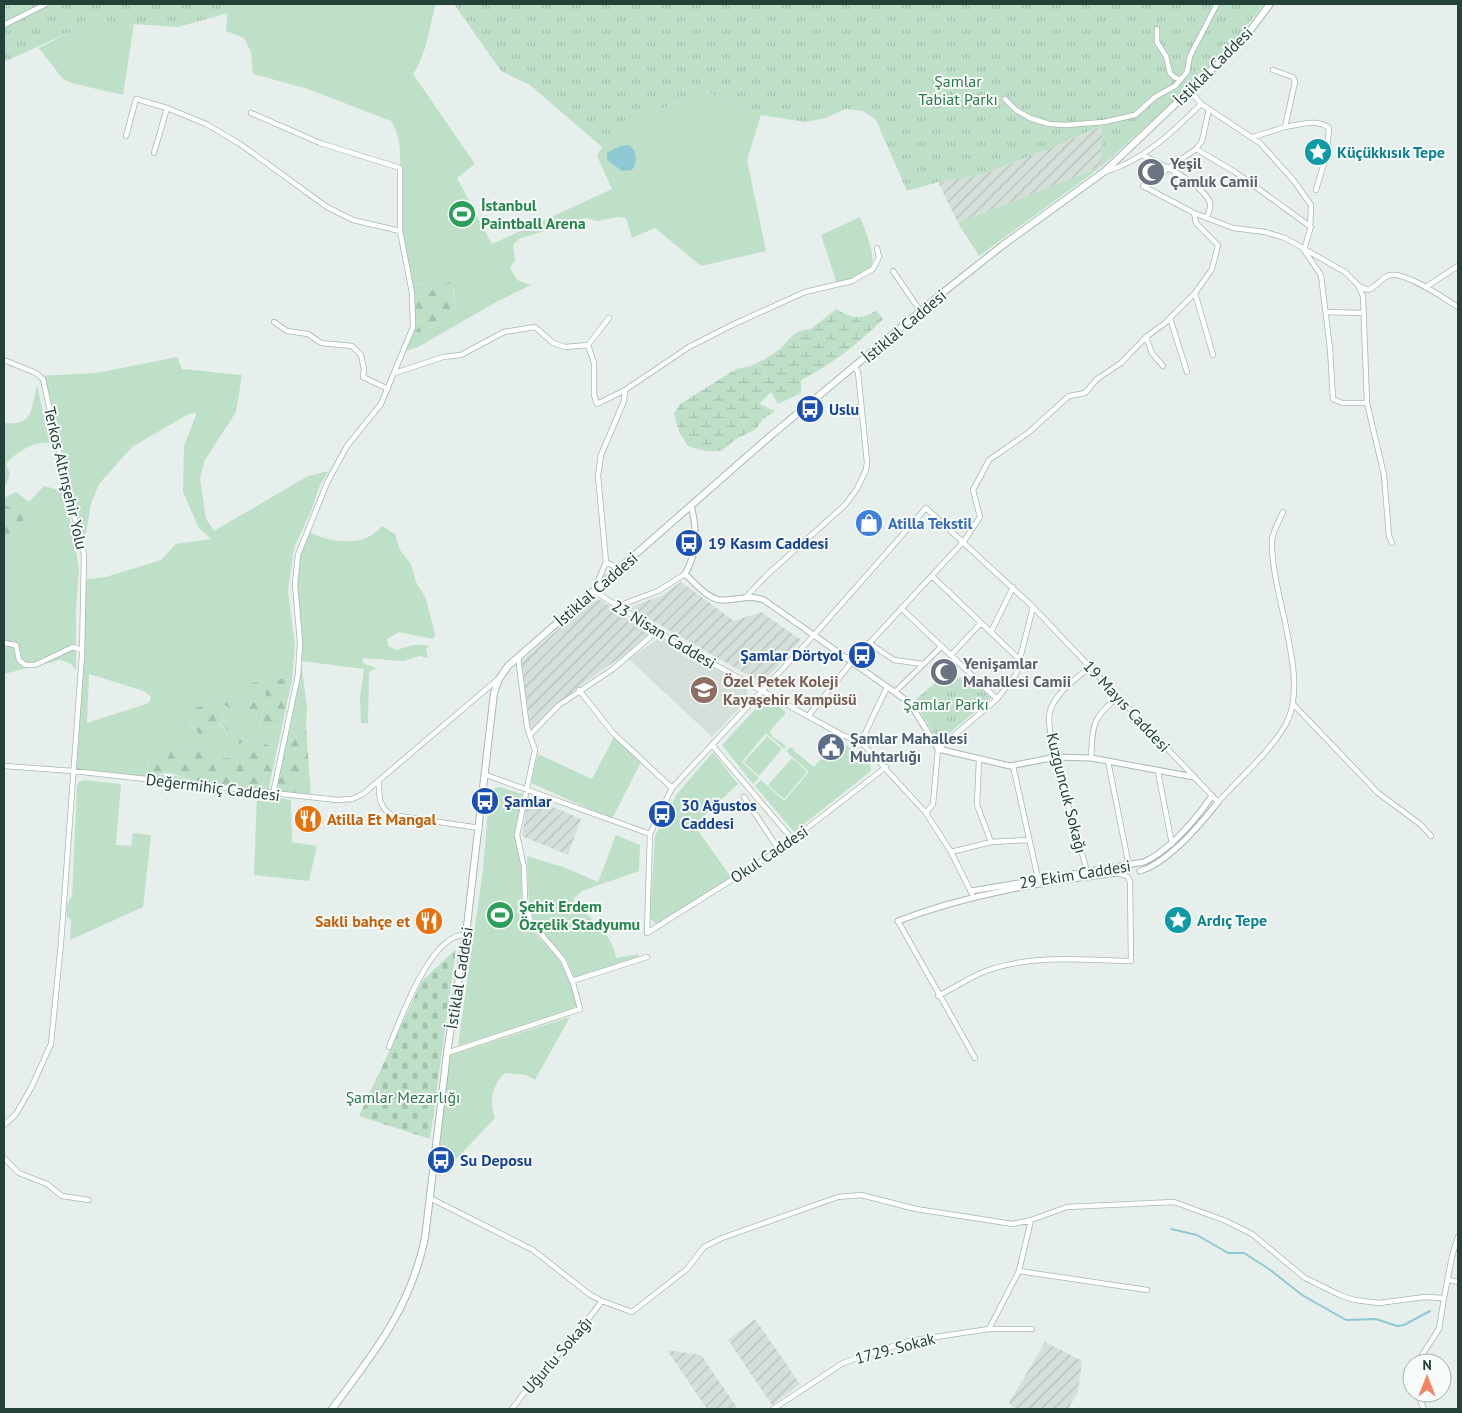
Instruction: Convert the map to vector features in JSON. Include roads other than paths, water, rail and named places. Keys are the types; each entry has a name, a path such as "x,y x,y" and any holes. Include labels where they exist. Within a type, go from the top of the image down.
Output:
{"main road":[{"name":"İstiklal Caddesi","path":"332,1409 376,1350 413,1285 425,1238 447,1053 466,935 480,828 494,693 499,679 518,656 691,505 922,312 941,294 1004,245 1105,172 1246,36 1270,4"}],"street":[{"path":"4,25 46,4"},
{"path":"1005,99 1016,110 1030,118 1048,124 1066,125 1104,122 1135,115 1155,97 1175,86 1187,72 1190,56 1216,4"},
{"path":"1157,29 1157,42 1166,56 1170,73 1181,80"},
{"path":"1273,70 1293,77 1295,82 1285,128"},
{"path":"1190,90 1201,104 1252,137 1294,180 1311,205 1311,226 1304,250 1321,276 1333,399 1342,403 1368,403"},
{"path":"126,136 136,99 167,108 206,124 240,144 326,207 354,220 400,230"},
{"path":"1105,172 1120,167 1142,155 1201,104"},
{"path":"154,154 167,108"},
{"path":"1209,108 1202,141 1196,149 1172,168 1143,186 1194,213 1233,228 1265,232 1285,238 1345,272 1358,285 1368,290 1388,275 1398,275 1426,287 1458,307"},
{"path":"251,114 320,144 400,168 400,230 412,293 413,327 395,373 381,404 347,446 327,483 298,554 295,584 300,642 298,675 273,794"},
{"path":"1252,137 1312,123 1324,124 1328,128 1327,153 1316,190"},
{"path":"1196,149 1235,172 1311,226"},
{"path":"1142,155 1172,168 1209,201 1210,209 1206,218"},
{"path":"808,716 851,662 964,541 980,517 973,490 989,460 1028,434 1069,396 1085,393 1097,379 1121,363 1146,337 1170,318 1195,293 1212,269 1218,245 1196,224 1194,213"},
{"path":"588,346 594,364 594,395 597,404 625,390 689,347 732,325 805,292 852,281 875,267 879,257 877,248"},
{"path":"1426,287 1458,266"},
{"path":"893,271 922,312"},
{"path":"1358,285 1363,296 1368,403 1384,475 1389,536 1392,543"},
{"path":"1195,293 1213,355"},
{"path":"1326,312 1364,312"},
{"path":"588,346 609,318"},
{"path":"1170,318 1187,372"},
{"path":"274,322 287,331 308,334 321,343 352,346 361,355 364,369 363,377 388,389"},
{"path":"395,373 435,359 460,355 504,332 527,328 540,330 553,343 565,346 588,346"},
{"path":"1146,337 1152,353 1163,366"},
{"name":"Terkos Altınşehir Yolu","path":"4,360 36,373 42,379 61,461 66,472 66,483 84,555 82,650 66,888 51,1044 20,1108 4,1125"},
{"path":"746,597 852,498 866,470 860,391 855,367"},
{"path":"594,591 606,562 598,476 601,455 624,401 625,390"},
{"path":"618,606 658,591 685,574 690,565 695,544 696,530 691,505"},
{"name":"19 Mayıs Caddesi","path":"814,635 926,508 964,541 1033,607 1218,802"},
{"path":"1218,802 1275,739 1286,724 1293,704 1291,660 1272,540 1283,512"},
{"path":"606,562 619,569"},
{"path":"685,574 713,598 730,600 746,597 764,600 895,692 914,708 938,749 933,804 926,813"},
{"path":"932,576 1021,661"},
{"path":"991,632 1013,587"},
{"name":"23 Nisan Caddesi","path":"594,591 657,632 762,692 842,735 861,742 886,767 926,813 951,852 971,891 972,897"},
{"path":"938,749 996,699 1016,674 1021,661 1033,607"},
{"path":"902,608 996,699"},
{"path":"951,655 981,622"},
{"path":"530,736 560,704 579,690 613,670 657,632"},
{"path":"486,775 650,834 672,788 814,635"},
{"path":"4,643 16,645 19,660 25,666 35,665 73,647 82,650"},
{"path":"869,643 894,660 923,664"},
{"path":"895,692 942,646"},
{"path":"447,1053 580,1009 572,981 562,960 538,932 527,912 524,867 518,835 534,756 534,744 530,736 518,656"},
{"name":"Kuzguncuk Sokağı","path":"1087,874 1056,757 1051,734 1050,712 1061,694 1091,666"},
{"name":"Değermihiç Caddesi","path":"4,766 73,771 344,801 363,794 499,679"},
{"path":"861,742 887,687"},
{"path":"579,690 613,732 672,788"},
{"path":"1092,758 1093,731 1097,718 1118,697"},
{"path":"1293,704 1378,793 1420,824 1431,836"},
{"path":"712,745 793,840"},
{"path":"938,749 1013,766 1056,757 1092,758 1158,772 1194,777"},
{"path":"979,759 977,805 990,842"},
{"path":"1108,761 1129,866"},
{"path":"1013,766 1038,882"},
{"name":"Okul Caddesi","path":"650,834 647,933 779,850 886,767"},
{"path":"1158,772 1171,843 1174,850"},
{"path":"379,781 380,801 392,815 480,828"},
{"name":"29 Ekim Caddesi","path":"971,891 1087,874 1129,866 1150,859 1171,843 1212,796"},
{"path":"744,797 779,850"},
{"name":"29 Ekim Caddesi","path":"1140,871 1160,862 1174,850 1218,802"},
{"path":"951,852 990,842 1028,840"},
{"name":"29 Ekim Caddesi","path":"1087,874 1118,874"},
{"path":"938,996 985,972 1024,962 1065,959 1131,961 1130,882 1126,876 1118,874"},
{"name":"29 Ekim Caddesi","path":"898,921 935,907 1038,882"},
{"path":"898,921 938,996 975,1058"},
{"path":"389,1047 413,988 427,964 456,936 466,935"},
{"path":"572,981 647,957"},
{"path":"4,1158 19,1173 47,1184 62,1196 89,1200"},
{"path":"430,1198 533,1250 574,1284 602,1301 632,1312 687,1269 704,1247 722,1238 838,1197 861,1195 916,1209 1013,1224 1031,1220 1067,1207 1174,1202 1226,1221 1252,1234 1305,1278 1342,1296 1355,1300 1379,1303 1419,1297 1444,1298"},
{"path":"989,1329 1019,1272 1031,1220"},
{"path":"1423,1353 1439,1329 1452,1256 1458,1237"},
{"path":"1019,1272 1147,1290"},
{"path":"1449,1280 1457,1282"},
{"name":"Uğurlu Sokağı","path":"512,1409 532,1381 587,1323 602,1301"},
{"name":"1729. Sokak","path":"773,1409 843,1363 909,1341 989,1329 1032,1329"}],"water":[{"path":"629,145 635,153 635,164 632,170 622,171 607,160 607,153 620,146"}],"waterway":[{"path":"1171,1229 1197,1235 1228,1253 1244,1253 1269,1269 1302,1295 1346,1320 1376,1319 1397,1326 1404,1325 1430,1311"}],"place":[{"name":"Küçükkısık Tepe","path":"1318,152"},
{"name":"Yeşil Çamlık Camii","path":"1151,172"},
{"name":"İstanbul Paintball Arena","path":"462,214"},
{"name":"Uslu","path":"810,409"},
{"name":"Atilla Tekstil","path":"869,523"},
{"name":"19 Kasım Caddesi","path":"689,543"},
{"name":"Şamlar Dörtyol","path":"862,655"},
{"name":"Yenişamlar Mahallesi Camii","path":"944,672"},
{"name":"Özel Petek Koleji Kayaşehir Kampüsü","path":"704,690"},
{"name":"Şamlar Mahallesi Muhtarlığı","path":"831,747"},
{"name":"Şamlar","path":"485,801"},
{"name":"30 Ağustos Caddesi","path":"662,814"},
{"name":"Atilla Et Mangal","path":"308,819"},
{"name":"Şehit Erdem Özçelik Stadyumu","path":"500,915"},
{"name":"Ardıç Tepe","path":"1178,920"},
{"name":"Sakli bahçe et","path":"429,921"},
{"name":"Su Deposu","path":"441,1160"}],"park label":[{"name":"Şamlar Tabiat Parkı","path":"958,90"},
{"name":"Şamlar Parkı","path":"946,704"},
{"name":"Şamlar Mezarlığı","path":"403,1097"}]}
